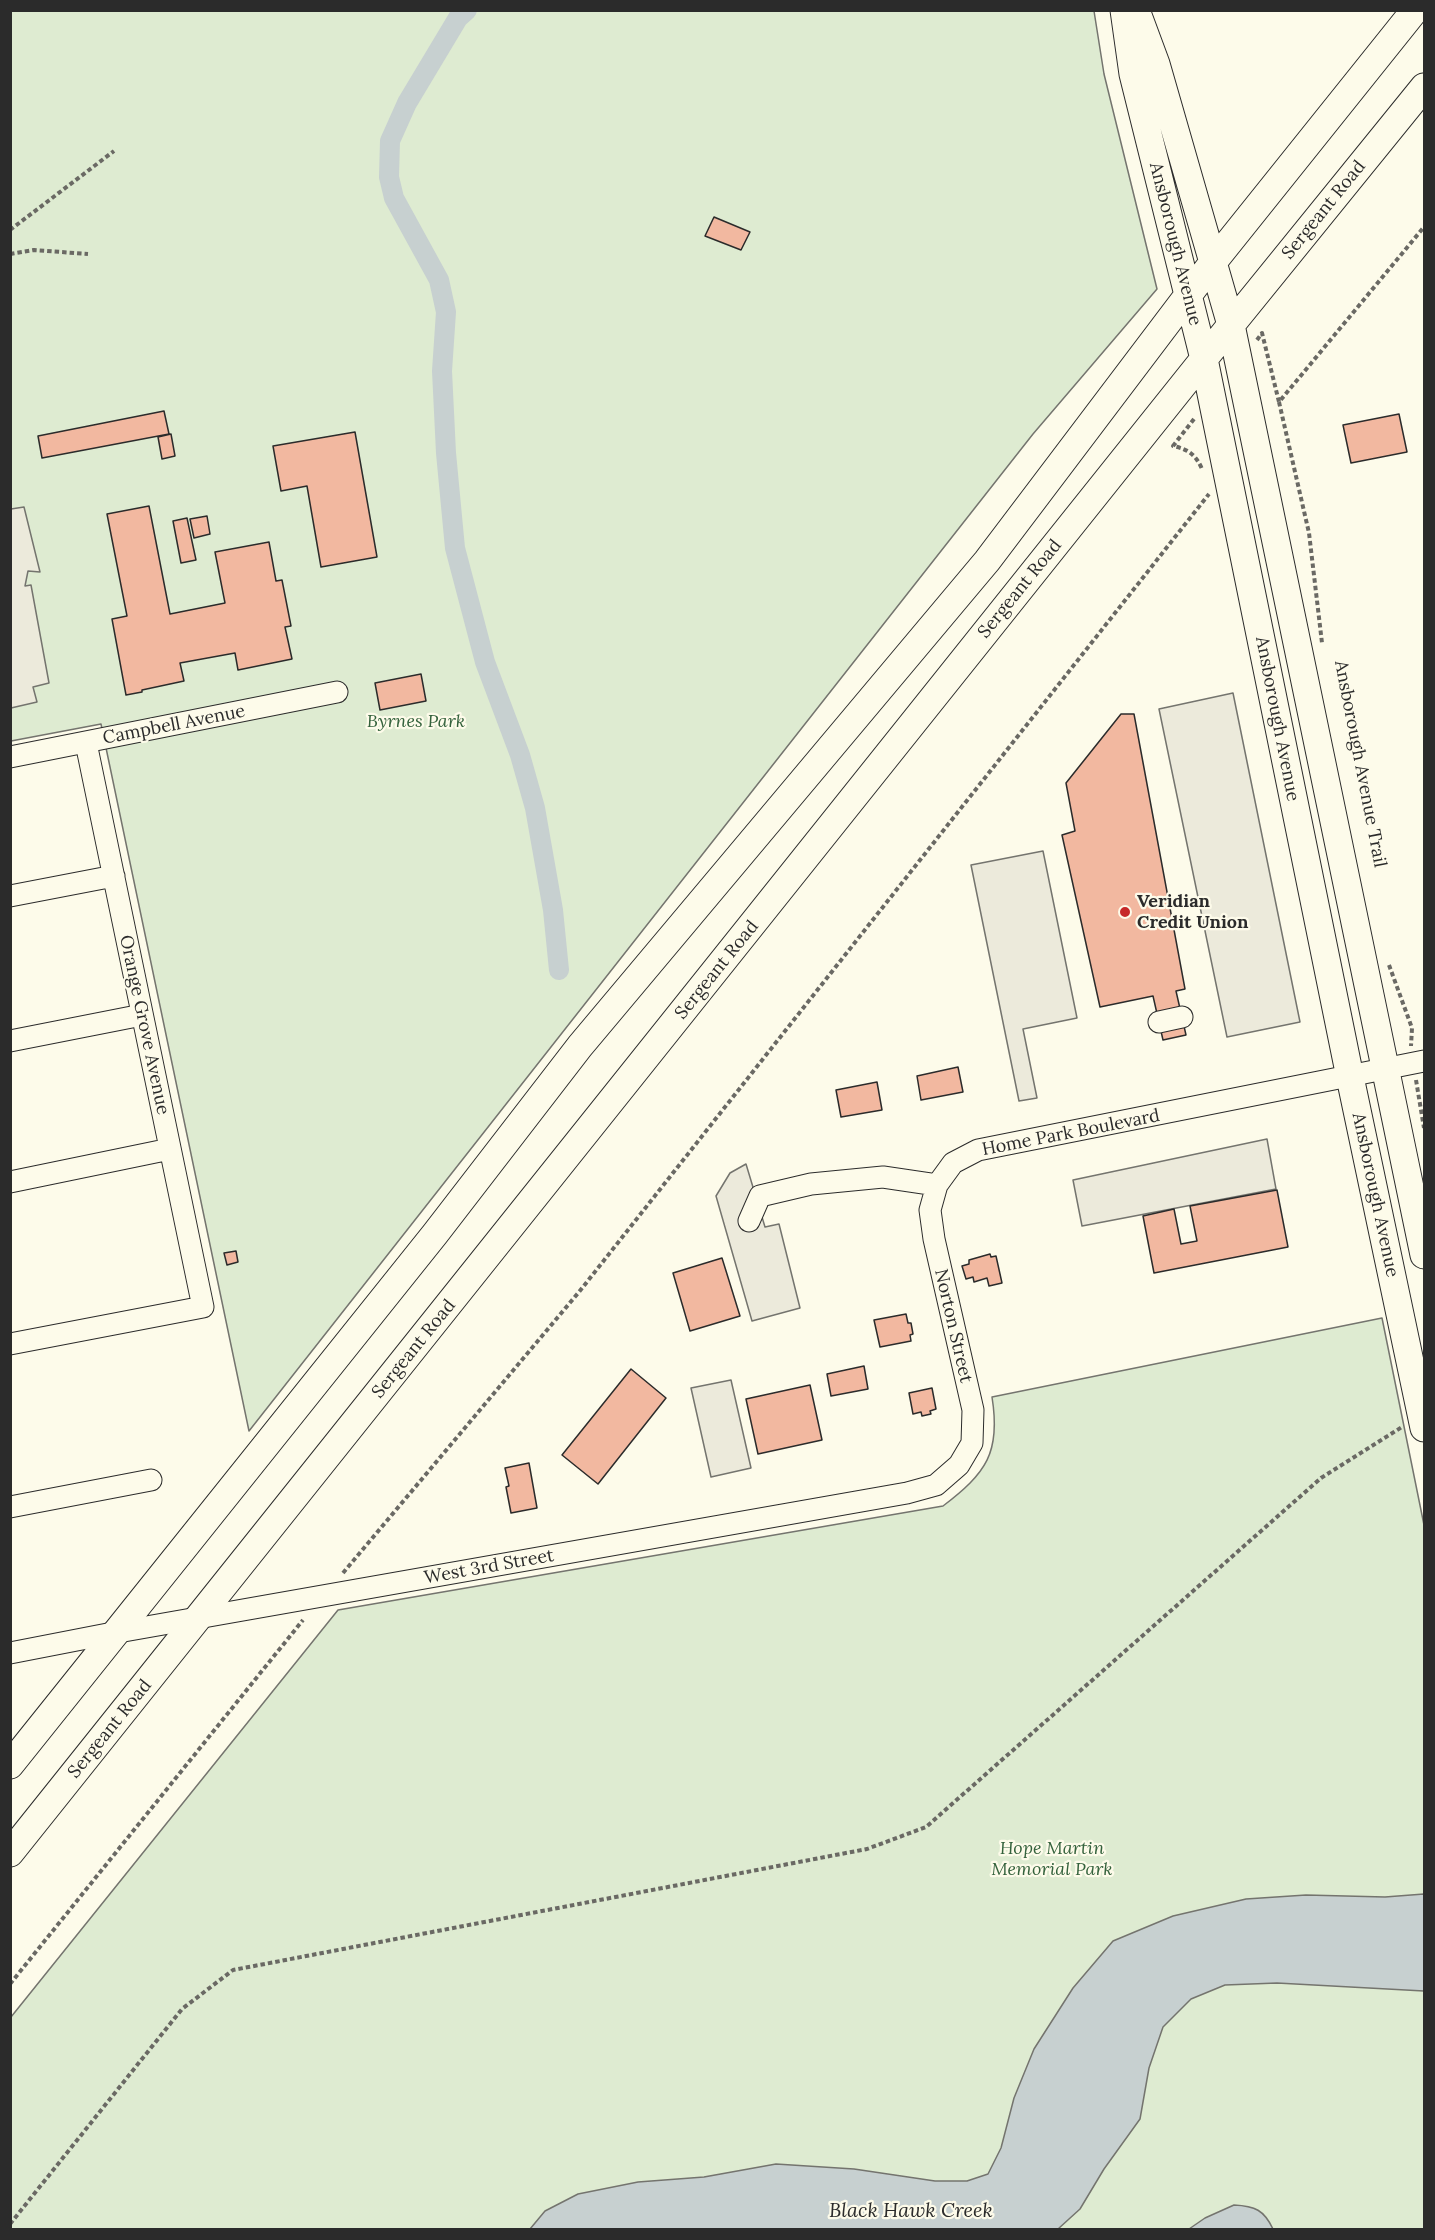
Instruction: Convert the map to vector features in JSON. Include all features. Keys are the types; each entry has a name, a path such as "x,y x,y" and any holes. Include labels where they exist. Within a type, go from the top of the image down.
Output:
{"main road":[{"name":"Ansborough Avenue","path":"1124,10 1133,74 1204,358 1350,1077 1424,1424"},
{"name":"Ansborough Avenue","path":"1136,10 1156,64 1231,325 1425,1255"},
{"path":"10,1765 435,1234 580,1046 987,561 1214,261 1415,10"},
{"name":"Sergeant Road","path":"10,1852 1204,358 1425,87"}],"street":[{"name":"Campbell Avenue","path":"10,757 337,692"},
{"name":"Orange Grove Avenue","path":"10,1344 203,1307 86,743"},
{"path":"10,896 114,876"},
{"path":"10,1041 142,1015"},
{"path":"1159,1022 1182,1017"},
{"path":"1350,1077 1419,1063"},
{"name":"Home Park Boulevard","path":"938,1185 953,1163 978,1150 1350,1077"},
{"path":"10,1182 170,1149"},
{"path":"749,1221 760,1196 810,1184 884,1177 938,1185"},
{"name":"Norton Street","path":"938,1185 930,1210 933,1239 973,1410 972,1443 959,1465"},
{"name":"West 3rd Street","path":"10,1653 907,1493 936,1485 959,1465"},
{"path":"10,1507 151,1480"}],"path":[{"path":"10,230 114,151"},
{"path":"1279,402 1425,227"},
{"path":"10,254 34,250 88,254"},
{"name":"Ansborough Avenue Trail","path":"1255,342 1262,333 1309,532 1323,646"},
{"path":"1180,438 1173,446 1185,448 1193,454 1201,465 1204,475"},
{"path":"350,1564 586,1283 1209,495 1206,485"},
{"path":"1386,957 1412,1028 1410,1043 1419,1063 1425,1128"},
{"path":"10,2224 182,2009 233,1970 867,1849 926,1827 1321,1478 1404,1426 1424,1424"},
{"path":"10,1984 306,1616"}],"green space":[{"name":"Byrnes Park","path":"11,11 1094,11 1104,74 1157,289 1033,434 249,1431 101,724 11,741"},
{"name":"Hope Martin Memorial Park","path":"1382,1318 1424,1525 1424,2229 11,2230 11,2017 338,1610 943,1506 970,1483 987,1460 994,1433 992,1397"}],"shaded area":[{"path":"24,507 40,572 28,571 25,586 31,585 49,683 33,687 37,702 11,708 11,509"},
{"path":"1233,693 1300,1022 1227,1037 1159,709"},
{"path":"1043,851 1077,1018 1023,1029 1037,1098 1019,1101 971,865"},
{"path":"1267,1139 1276,1189 1082,1226 1073,1180"},
{"path":"746,1164 765,1227 779,1224 800,1308 752,1321 716,1196 730,1173"},
{"path":"731,1380 751,1468 711,1477 691,1388"}],"water":[{"name":"Black Hawk Creek","path":"1424,1894 1424,1991 1277,1983 1225,1985 1191,1999 1163,2027 1149,2068 1140,2119 1104,2169 1080,2209 1058,2229 530,2229 545,2211 578,2194 638,2182 704,2177 776,2164 854,2169 935,2181 967,2181 988,2174 1001,2148 1014,2098 1034,2049 1073,1988 1113,1941 1173,1916 1246,1899 1306,1895 1385,1897"},
{"path":"1234,2205 1248,2206 1258,2210 1266,2217 1273,2229 1189,2229 1205,2218"}],"building":[{"path":"714,217 750,232 741,250 705,236"},
{"path":"164,411 169,434 42,458 38,436"},
{"path":"1399,414 1407,452 1351,463 1343,425"},
{"path":"355,432 377,557 321,567 307,486 281,491 273,446"},
{"path":"171,434 175,456 162,459 158,437"},
{"path":"149,506 170,614 225,603 215,552 269,542 276,581 282,580 291,626 285,627 292,659 238,670 235,653 180,663 184,681 126,695 112,619 127,616 107,514"},
{"path":"207,516 210,534 194,538 190,519"},
{"path":"187,518 196,560 181,563 173,521"},
{"path":"421,674 426,701 380,710 375,683"},
{"name":"Veridian Credit Union","path":"1121,714 1134,714 1185,989 1176,991 1186,1035 1163,1040 1153,996 1100,1007 1062,835 1075,831 1066,783"},
{"path":"958,1067 963,1092 921,1100 917,1076"},
{"path":"877,1082 882,1110 841,1117 836,1090"},
{"path":"1277,1190 1288,1247 1154,1273 1143,1216 1174,1209 1181,1244 1197,1241 1190,1206"},
{"path":"236,1251 238,1262 227,1265 224,1253"},
{"path":"990,1254 991,1257 996,1256 1002,1283 989,1286 987,1278 974,1282 973,1277 966,1279 962,1266 969,1264 969,1260"},
{"path":"722,1258 740,1316 690,1331 673,1273"},
{"path":"906,1314 908,1323 911,1323 913,1334 910,1335 911,1341 880,1347 874,1320"},
{"path":"864,1366 868,1389 831,1396 827,1374"},
{"path":"631,1369 666,1398 598,1484 562,1455"},
{"path":"810,1385 822,1440 758,1454 746,1399"},
{"path":"932,1388 936,1409 930,1411 931,1414 922,1416 921,1412 913,1414 909,1393"},
{"path":"529,1463 537,1508 511,1513 505,1468"}],"waterway":[{"path":"467,10 458,18 407,103 390,141 389,177 394,198 439,280 446,312 442,371 446,453 455,548 485,662 520,755 535,808 553,910 559,970"}],"place":[{"name":"Veridian Credit Union","path":"1125,912"}]}
